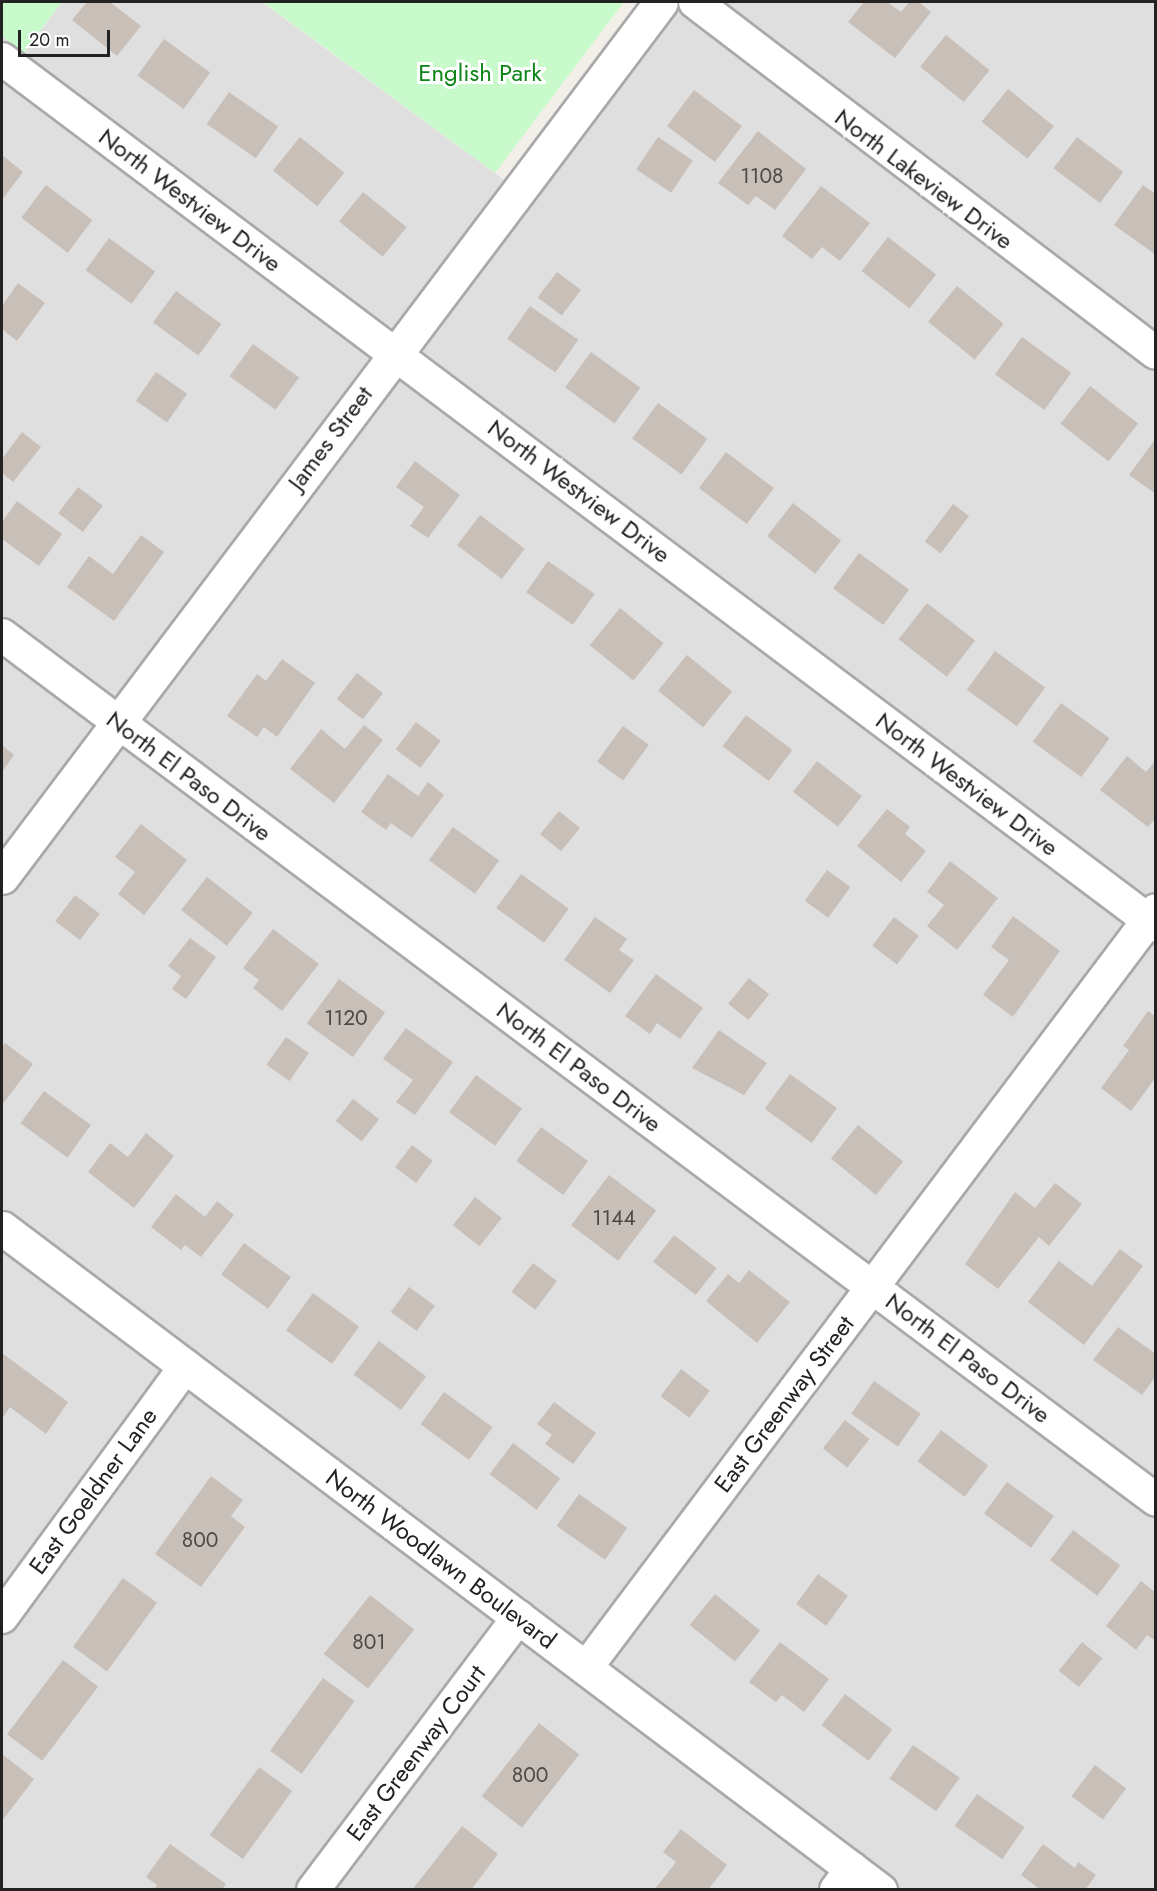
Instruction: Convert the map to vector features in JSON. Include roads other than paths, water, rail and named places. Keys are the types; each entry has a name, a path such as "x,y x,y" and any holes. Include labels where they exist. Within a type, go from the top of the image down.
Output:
{"street":[{"name":"James Street","path":"2,877 394,352 661,2"},
{"name":"North Lakeview Drive","path":"695,2 1155,353"},
{"name":"North Westview Drive","path":"2,58 1153,918"},
{"name":"North El Paso Drive","path":"2,636 1155,1500"},
{"name":"East Greenway Street","path":"586,1668 872,1286 1153,918"},
{"name":"North Woodlawn Boulevard","path":"2,1228 586,1668 844,1879 880,1890"},
{"name":"East Goeldner Lane","path":"2,1617 186,1366"},
{"name":"East Greenway Court","path":"313,1890 519,1617"}],"park label":[{"name":"English Park","path":"480,73"}]}
